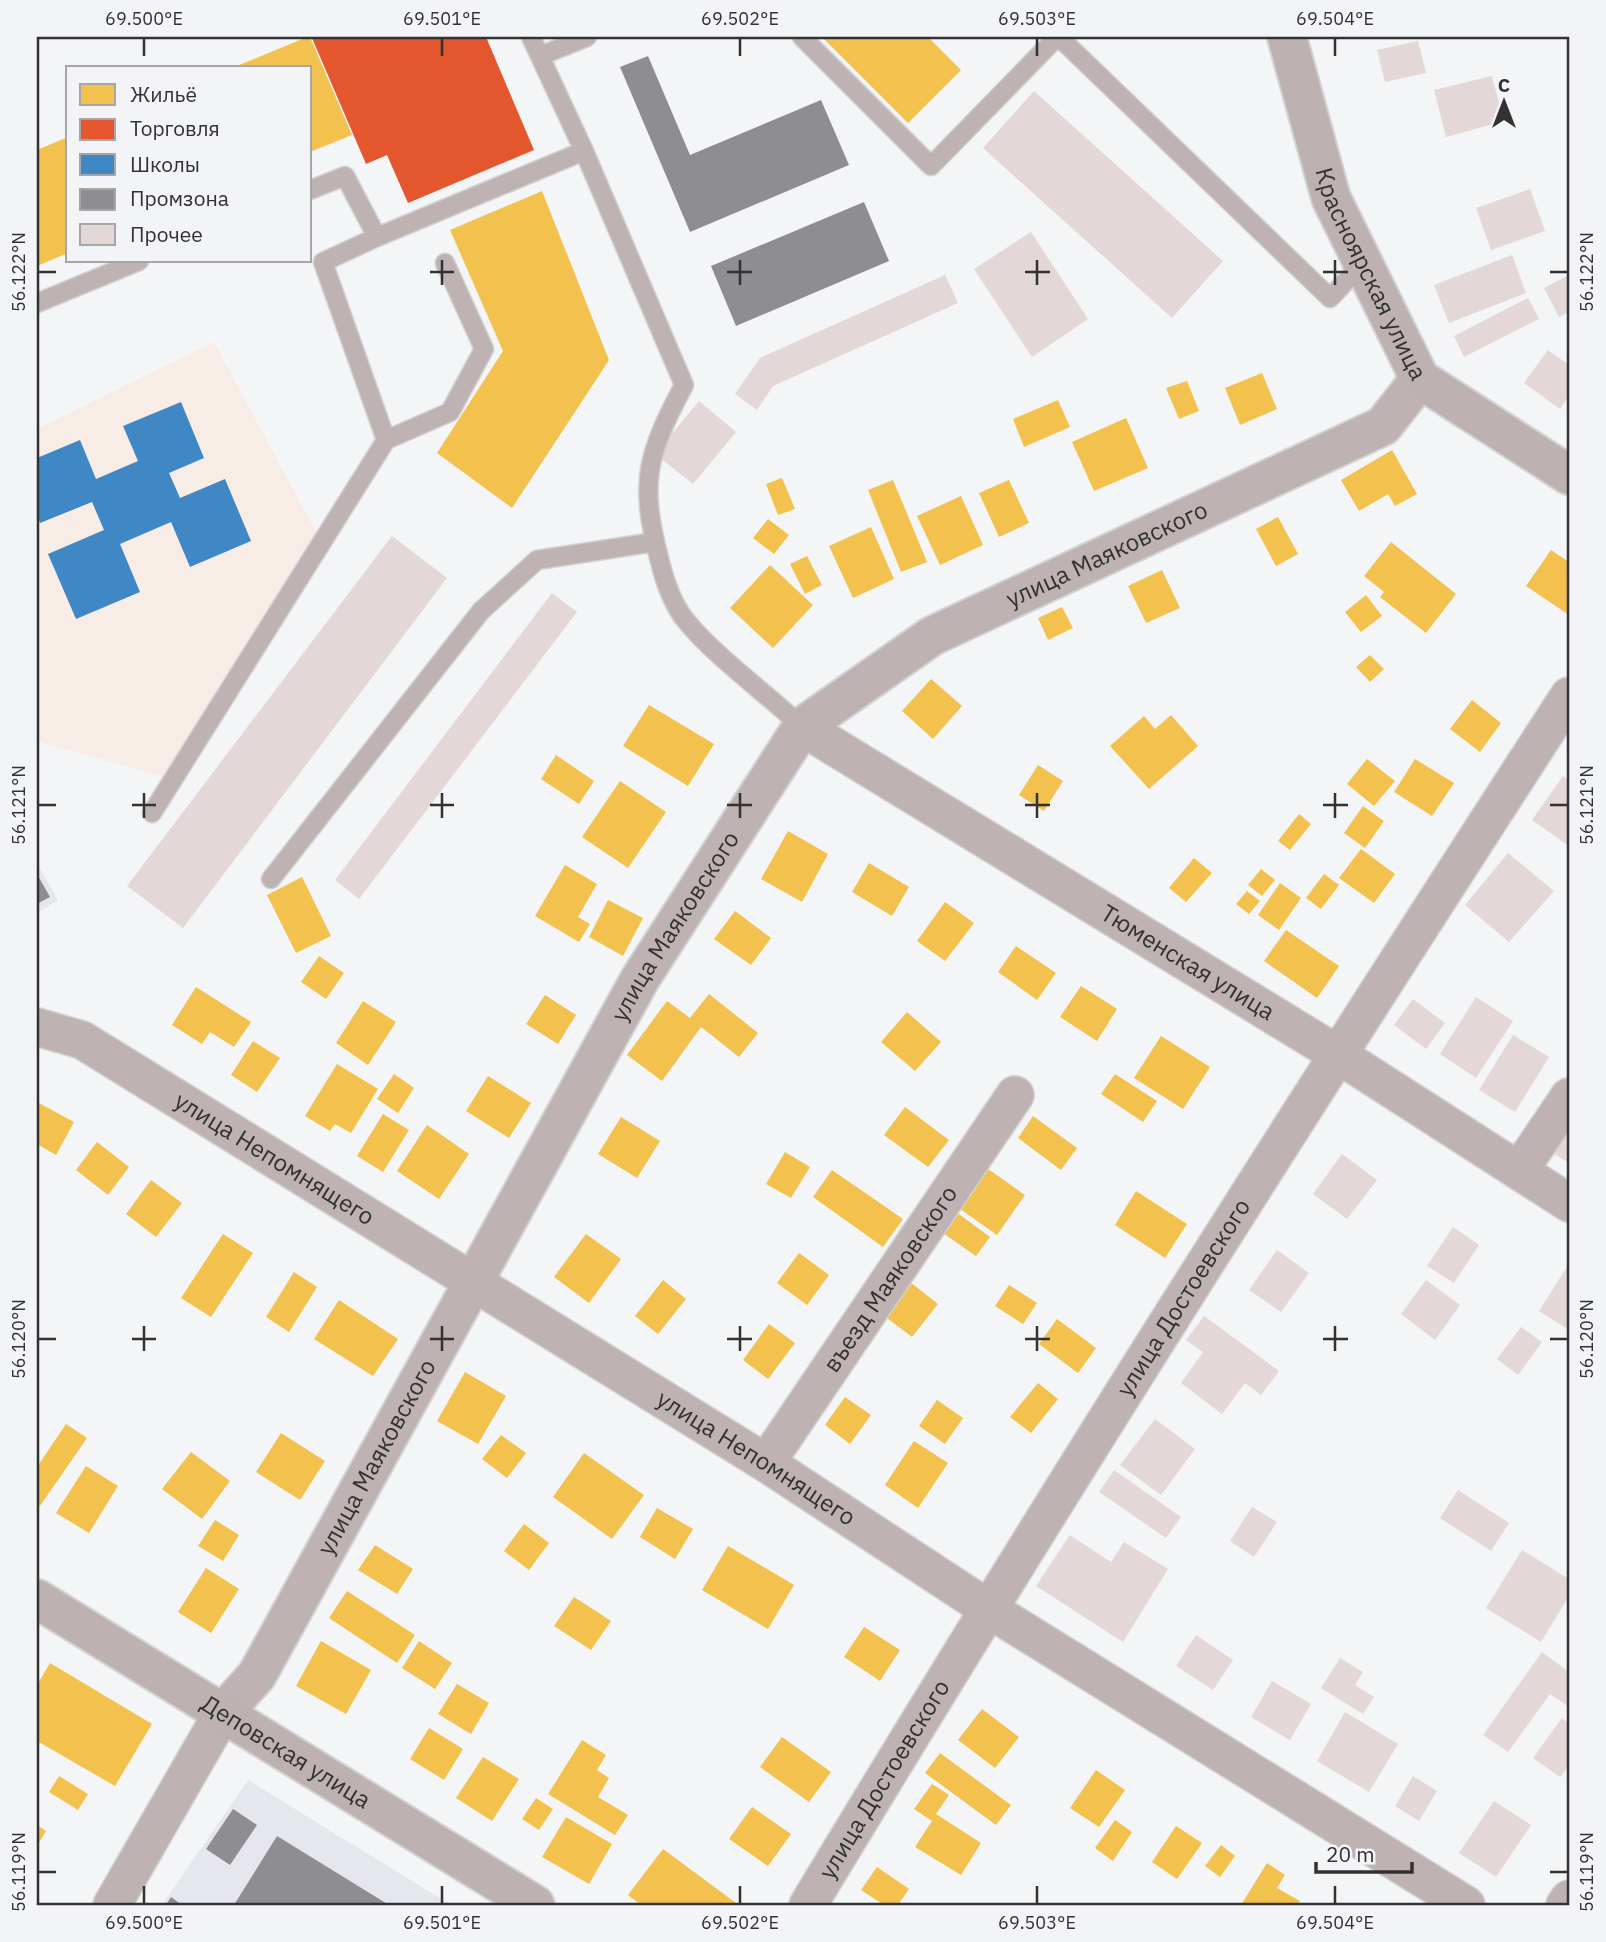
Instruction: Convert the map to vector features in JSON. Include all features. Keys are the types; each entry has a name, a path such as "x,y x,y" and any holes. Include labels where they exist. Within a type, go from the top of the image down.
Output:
{"main road":[{"name":"Красноярская улица","path":"1287,37 1331,198 1420,379 1569,475"},
{"name":"Деповская улица","path":"37,1599 535,1905"}],"street":[{"name":"улица Маяковского","path":"222,1714 257,1675 640,979 802,726 932,636 1383,426 1420,379"},
{"name":"улица Достоевского","path":"808,1905 987,1608 1337,1054 1569,696"},
{"name":"Тюменская улица","path":"802,726 1337,1054 1569,1203"},
{"name":"улица Непомнящего","path":"37,1027 82,1040 766,1463 987,1608 1466,1905"},
{"name":"въезд Маяковского","path":"766,1463 1014,1095"},
{"path":"1519,1171 1569,1097"},
{"path":"112,1905 222,1714"},
{"path":"1565,1905 1569,1899"}],"lane":[{"path":"531,37 584,151 684,385 669,414 650,464 646,484 655,542 664,577 685,621 802,726"},
{"path":"540,56 587,37"},
{"path":"802,37 932,166 1058,37 1330,298 1362,264"},
{"path":"386,440 323,262 584,151"},
{"path":"312,189 345,176 377,237"},
{"path":"37,303 137,262"},
{"path":"152,813 386,440 450,412 484,349 445,263"},
{"path":"271,879 481,611 537,560 655,542"}],"shaded area":[{"path":"214,342 316,532 164,777 37,741 37,429"},
{"path":"37,863 58,900 37,913"},
{"path":"248,1780 451,1905 162,1905"}],"building: Жильё":[{"path":"310,37 352,135 312,151 312,66 237,66"},
{"path":"822,37 928,37 961,70 908,123"},
{"path":"66,138 66,254 37,266 37,150"},
{"path":"542,191 609,360 512,508 437,453 503,351 450,230"},
{"path":"1262,373 1277,409 1240,425 1225,388"},
{"path":"1187,381 1199,411 1179,419 1166,388"},
{"path":"1058,400 1070,427 1024,447 1013,419"},
{"path":"1126,418 1148,468 1094,491 1072,442"},
{"path":"1392,450 1417,494 1395,506 1388,494 1359,511 1341,480"},
{"path":"782,478 795,509 778,515 766,484"},
{"path":"893,480 927,562 901,572 868,490"},
{"path":"1009,480 1029,523 999,537 979,493"},
{"path":"961,496 983,545 940,565 917,516"},
{"path":"1278,517 1298,554 1276,566 1256,529"},
{"path":"768,519 789,535 774,554 753,538"},
{"path":"871,527 894,579 853,598 829,546"},
{"path":"1391,542 1456,594 1426,633 1380,597 1384,592 1364,576"},
{"path":"1551,550 1569,562 1569,615 1526,586"},
{"path":"807,556 822,585 805,594 790,564"},
{"path":"770,565 813,605 773,648 730,608"},
{"path":"1162,570 1180,608 1146,623 1128,586"},
{"path":"1366,595 1382,616 1361,632 1345,612"},
{"path":"1062,607 1073,628 1048,640 1038,618"},
{"path":"1370,655 1384,669 1370,682 1356,667"},
{"path":"931,679 962,706 933,739 902,711"},
{"path":"1472,700 1501,723 1480,752 1450,729"},
{"path":"649,705 714,744 688,786 623,746"},
{"path":"1171,715 1198,746 1149,789 1110,746 1144,716 1155,729"},
{"path":"556,755 594,781 579,804 541,779"},
{"path":"1367,759 1395,781 1374,806 1347,784"},
{"path":"1415,759 1454,783 1432,816 1394,792"},
{"path":"1038,765 1063,781 1044,811 1019,795"},
{"path":"620,781 666,812 628,868 582,837"},
{"path":"1363,806 1384,821 1365,848 1344,833"},
{"path":"1299,814 1311,824 1290,850 1278,841"},
{"path":"788,831 828,854 802,902 761,879"},
{"path":"1361,849 1395,874 1374,903 1339,878"},
{"path":"1194,858 1212,873 1186,902 1169,888"},
{"path":"869,863 909,887 892,916 852,892"},
{"path":"565,865 597,884 578,917 590,924 579,942 535,916"},
{"path":"1261,869 1275,880 1262,896 1248,885"},
{"path":"1324,874 1339,885 1321,909 1306,898"},
{"path":"302,877 331,936 296,953 267,895"},
{"path":"1280,883 1301,898 1279,930 1258,915"},
{"path":"1247,891 1260,901 1249,914 1236,904"},
{"path":"608,900 643,918 623,956 589,937"},
{"path":"945,902 974,923 945,961 917,941"},
{"path":"735,911 771,938 751,965 714,939"},
{"path":"1286,930 1339,966 1317,998 1264,961"},
{"path":"1016,946 1056,973 1037,1000 998,972"},
{"path":"319,956 344,973 326,999 301,982"},
{"path":"1081,986 1117,1009 1097,1041 1060,1017"},
{"path":"196,987 251,1022 234,1047 210,1032 202,1044 172,1025"},
{"path":"709,994 758,1033 739,1057 701,1027 662,1081 627,1055 667,1001 690,1018"},
{"path":"545,995 576,1015 558,1044 526,1024"},
{"path":"363,1001 396,1022 368,1065 336,1043"},
{"path":"907,1012 941,1042 915,1071 881,1042"},
{"path":"1161,1036 1210,1067 1183,1109 1134,1078"},
{"path":"253,1041 280,1058 257,1092 231,1075"},
{"path":"337,1064 378,1089 351,1133 335,1124 330,1131 305,1116"},
{"path":"394,1074 414,1088 398,1113 377,1099"},
{"path":"1115,1074 1157,1101 1143,1122 1101,1094"},
{"path":"488,1076 531,1103 509,1138 466,1111"},
{"path":"37,1102 74,1122 56,1155 37,1144"},
{"path":"905,1107 949,1140 928,1167 884,1135"},
{"path":"383,1114 409,1130 383,1172 357,1156"},
{"path":"1033,1116 1077,1148 1061,1170 1018,1138"},
{"path":"621,1117 660,1141 637,1178 598,1154"},
{"path":"427,1125 469,1154 439,1199 397,1171"},
{"path":"97,1142 129,1167 108,1195 76,1170"},
{"path":"785,1152 810,1167 791,1198 766,1184"},
{"path":"981,1164 1025,1195 997,1235 953,1204"},
{"path":"832,1170 903,1219 883,1247 813,1197"},
{"path":"151,1180 182,1203 156,1237 126,1214"},
{"path":"1136,1191 1187,1224 1165,1258 1115,1225"},
{"path":"952,1209 990,1237 976,1256 937,1229"},
{"path":"223,1234 253,1253 211,1317 181,1298"},
{"path":"586,1234 621,1259 589,1303 554,1277"},
{"path":"799,1253 829,1275 807,1305 777,1283"},
{"path":"294,1272 317,1287 289,1332 266,1317"},
{"path":"905,1278 938,1304 912,1337 879,1312"},
{"path":"663,1280 686,1299 658,1334 635,1316"},
{"path":"1009,1285 1037,1303 1023,1324 995,1306"},
{"path":"339,1300 398,1339 373,1376 314,1339"},
{"path":"1057,1319 1096,1348 1078,1373 1039,1344"},
{"path":"769,1324 795,1343 768,1379 743,1360"},
{"path":"465,1372 506,1396 478,1444 437,1421"},
{"path":"1038,1383 1058,1399 1031,1433 1010,1417"},
{"path":"845,1397 871,1415 850,1444 825,1425"},
{"path":"937,1400 963,1418 945,1444 919,1426"},
{"path":"66,1424 87,1438 40,1506 37,1504 37,1467"},
{"path":"281,1433 325,1461 300,1500 256,1472"},
{"path":"501,1435 526,1453 507,1478 482,1459"},
{"path":"914,1441 948,1463 918,1508 885,1485"},
{"path":"191,1452 230,1481 202,1519 162,1489"},
{"path":"584,1453 644,1495 612,1539 553,1497"},
{"path":"86,1466 118,1486 89,1533 56,1513"},
{"path":"657,1508 693,1529 675,1559 640,1537"},
{"path":"215,1520 239,1535 223,1561 198,1546"},
{"path":"524,1524 549,1543 529,1570 504,1551"},
{"path":"375,1545 413,1569 397,1594 358,1570"},
{"path":"728,1546 794,1585 768,1629 702,1590"},
{"path":"206,1568 239,1589 211,1633 178,1612"},
{"path":"347,1591 415,1635 397,1663 329,1618"},
{"path":"574,1597 611,1621 591,1650 554,1626"},
{"path":"864,1627 900,1650 880,1681 844,1657"},
{"path":"321,1641 371,1670 346,1714 296,1686"},
{"path":"419,1641 452,1663 435,1689 402,1668"},
{"path":"50,1663 152,1724 115,1786 37,1741 37,1685"},
{"path":"457,1684 489,1703 471,1734 438,1714"},
{"path":"982,1709 1019,1737 995,1768 958,1740"},
{"path":"429,1728 463,1749 444,1780 410,1759"},
{"path":"782,1737 831,1772 809,1802 760,1767"},
{"path":"582,1740 606,1755 597,1770 609,1778 598,1797 628,1815 615,1835 548,1794"},
{"path":"940,1753 1011,1805 996,1825 925,1773"},
{"path":"483,1757 519,1779 492,1821 456,1798"},
{"path":"1096,1770 1125,1790 1099,1827 1070,1808"},
{"path":"59,1776 88,1794 78,1810 49,1792"},
{"path":"932,1784 949,1795 936,1814 981,1843 961,1875 915,1847 932,1821 914,1809"},
{"path":"536,1798 553,1809 539,1830 522,1819"},
{"path":"752,1807 791,1834 768,1866 729,1839"},
{"path":"566,1817 612,1844 589,1884 542,1857"},
{"path":"1115,1820 1132,1832 1113,1861 1095,1848"},
{"path":"37,1825 46,1831 37,1846"},
{"path":"1176,1826 1202,1843 1177,1879 1152,1862"},
{"path":"1221,1845 1235,1856 1220,1877 1205,1866"},
{"path":"663,1849 736,1903 735,1905 641,1905 628,1895"},
{"path":"1267,1863 1285,1875 1277,1888 1300,1901 1297,1905 1241,1905"},
{"path":"877,1867 909,1889 898,1905 884,1905 861,1890"}],"building: Торговля":[{"path":"486,37 534,150 408,203 387,155 366,164 312,38"}],"building: Школы":[{"path":"181,402 204,458 169,473 180,498 225,479 251,541 190,567 171,522 120,544 140,592 76,619 48,554 104,530 92,502 40,523 37,515 37,458 80,440 96,479 138,461 123,426"}],"building: Промзона":[{"path":"648,56 690,155 821,100 849,165 690,232 620,67"},
{"path":"864,202 889,261 736,326 711,266"},
{"path":"37,874 50,897 37,904"},
{"path":"233,1809 257,1825 230,1865 206,1849"},
{"path":"277,1836 389,1905 234,1905"},
{"path":"171,1897 182,1905 166,1905"}],"building: Прочее":[{"path":"1418,41 1426,73 1385,82 1377,50"},
{"path":"1492,76 1504,121 1446,137 1434,90"},
{"path":"1034,91 1223,261 1172,318 983,148"},
{"path":"1530,189 1545,231 1491,250 1476,208"},
{"path":"1031,232 1088,319 1032,357 974,269"},
{"path":"1512,255 1526,293 1449,323 1434,285"},
{"path":"945,275 958,303 773,386 757,410 735,394 760,358"},
{"path":"1569,275 1569,312 1559,317 1544,288"},
{"path":"1528,298 1539,319 1464,357 1454,336"},
{"path":"1548,350 1569,365 1569,396 1560,409 1524,383"},
{"path":"699,401 736,432 693,484 655,454"},
{"path":"392,536 447,578 183,928 127,886"},
{"path":"552,593 577,612 359,899 335,880"},
{"path":"1563,776 1569,780 1569,846 1532,820"},
{"path":"1508,853 1554,891 1509,942 1465,905"},
{"path":"1476,997 1513,1021 1476,1078 1440,1054"},
{"path":"1413,999 1445,1023 1426,1049 1394,1025"},
{"path":"1513,1035 1549,1057 1515,1112 1479,1090"},
{"path":"1569,1106 1569,1163 1543,1147"},
{"path":"1342,1154 1377,1180 1347,1219 1313,1194"},
{"path":"1453,1227 1479,1245 1454,1283 1427,1266"},
{"path":"1277,1250 1309,1273 1281,1312 1249,1290"},
{"path":"1569,1264 1569,1330 1539,1311"},
{"path":"1426,1280 1460,1305 1435,1340 1401,1314"},
{"path":"1204,1316 1279,1371 1261,1395 1245,1383 1222,1414 1181,1383 1203,1352 1186,1340"},
{"path":"1521,1327 1542,1342 1518,1375 1497,1359"},
{"path":"1155,1419 1195,1449 1161,1495 1120,1465"},
{"path":"1114,1470 1181,1517 1166,1538 1099,1492"},
{"path":"1458,1490 1509,1523 1491,1551 1440,1518"},
{"path":"1252,1507 1277,1522 1254,1557 1230,1541"},
{"path":"1070,1535 1111,1562 1124,1542 1168,1569 1123,1642 1036,1586"},
{"path":"1522,1550 1569,1579 1569,1596 1541,1642 1486,1608"},
{"path":"1196,1635 1233,1660 1213,1690 1176,1666"},
{"path":"1542,1652 1569,1672 1569,1707 1550,1694 1508,1752 1483,1735"},
{"path":"1340,1658 1363,1672 1355,1685 1374,1697 1363,1714 1321,1688"},
{"path":"1272,1681 1311,1704 1290,1740 1251,1717"},
{"path":"1345,1712 1398,1744 1369,1792 1317,1761"},
{"path":"1562,1718 1569,1724 1569,1765 1560,1777 1533,1758"},
{"path":"1413,1776 1437,1791 1419,1821 1395,1806"},
{"path":"1494,1801 1531,1825 1496,1877 1459,1853"}]}
